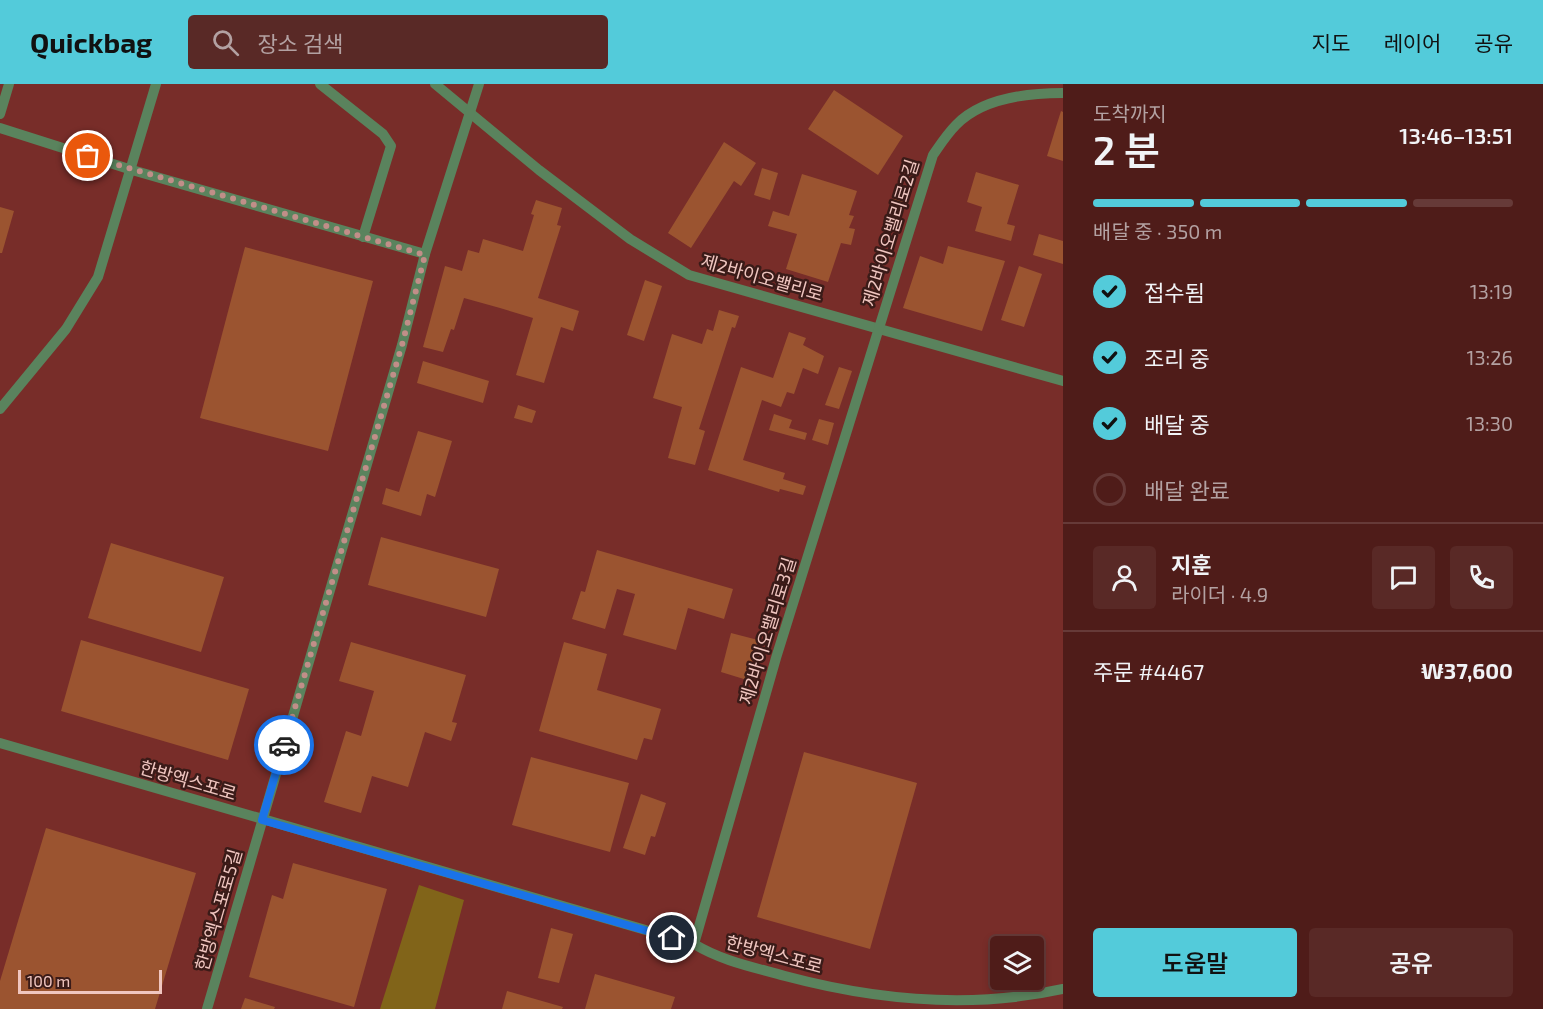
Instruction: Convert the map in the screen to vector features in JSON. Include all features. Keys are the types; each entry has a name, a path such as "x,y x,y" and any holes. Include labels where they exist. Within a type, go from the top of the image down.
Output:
{"street":[{"path":"0,114 9,84"},
{"path":"0,409 66,329 98,277 156,84"},
{"path":"320,84 383,134 391,146 363,237"},
{"name":"제2바이오밸리로","path":"435,84 539,170 630,239 689,275 1063,381"},
{"name":"한방엑스포로5길","path":"207,1009 402,345 425,255 479,84"},
{"name":"제2바이오밸리로2길","path":"879,329 933,155 957,124 988,105 998,102 1031,93 1063,93"},
{"path":"0,128 132,170 425,255"},
{"name":"제2바이오밸리로3길","path":"694,944 776,658 879,329"},
{"name":"한방엑스포로","path":"0,743 694,944 716,957 819,985 926,1006 965,1008 1034,1000 1063,989"}],"shaded area":[{"path":"0,84 1063,84 1063,1009 0,1009"},
{"path":"419,885 464,900 435,1009 380,1009"}],"building":[{"path":"834,90 903,136 878,175 808,129"},
{"path":"1061,111 1063,112 1063,161 1047,156"},
{"path":"724,142 756,163 741,186 734,181 691,248 668,233"},
{"path":"762,168 778,173 770,200 754,195"},
{"path":"976,172 1019,185 1007,224 1015,226 1011,241 975,231 982,207 967,202"},
{"path":"802,174 857,191 849,215 854,216 849,228 855,229 851,245 841,243 828,282 786,269 797,234 768,226 773,211 789,216"},
{"path":"894,197 905,200 898,219 887,215"},
{"path":"536,200 562,208 557,225 561,226 538,298 579,311 573,331 561,327 544,383 516,375 533,318 500,308 464,298 454,330 451,329 443,352 423,347 445,266 462,271 468,250 479,253 483,239 523,251"},
{"path":"0,207 14,211 2,253 0,253"},
{"path":"1039,234 1063,241 1063,264 1033,255"},
{"path":"948,246 1005,261 982,331 903,308 920,256 943,264"},
{"path":"245,247 373,281 328,451 200,418"},
{"path":"1019,266 1042,274 1024,327 1001,320"},
{"path":"645,280 662,286 644,341 627,335"},
{"path":"719,310 739,316 735,328 732,327 699,429 705,431 695,465 668,458 682,407 653,398 672,334 702,344 707,329 713,331"},
{"path":"789,332 806,338 803,345 824,356 818,374 803,368 794,394 787,392 781,407 762,400 743,460 785,473 783,479 806,486 803,495 780,489 779,492 708,470 741,367 773,378"},
{"path":"423,361 489,381 483,403 417,383"},
{"path":"839,367 852,371 839,409 825,405"},
{"path":"518,405 536,411 532,423 514,418"},
{"path":"774,414 792,420 789,428 807,433 805,440 769,430"},
{"path":"819,419 834,423 828,445 812,440"},
{"path":"418,431 452,441 435,497 427,494 421,516 382,504 386,488 399,492"},
{"path":"381,537 499,569 486,617 368,585"},
{"path":"111,543 224,577 201,652 88,618"},
{"path":"597,550 733,589 724,619 688,608 676,650 623,635 635,594 617,589 605,629 572,619 581,591 585,592"},
{"path":"731,633 758,640 747,680 721,672"},
{"path":"81,640 249,689 228,760 61,711"},
{"path":"351,642 466,675 452,722 457,723 451,741 425,732 408,787 372,776 361,813 324,802 346,731 361,736 374,691 339,681"},
{"path":"564,642 607,654 597,690 661,709 652,740 644,738 637,760 539,731"},
{"path":"804,752 917,783 870,949 757,917"},
{"path":"531,757 629,783 610,852 512,825"},
{"path":"641,794 666,803 655,837 651,836 645,855 623,848"},
{"path":"46,828 196,873 155,1009 0,1009 0,981"},
{"path":"293,863 387,889 354,1007 249,977 272,895 283,899"},
{"path":"551,928 573,934 559,983 538,978"},
{"path":"595,974 675,997 671,1009 585,1009"},
{"path":"507,991 563,1007 562,1009 502,1009"},
{"path":"245,998 275,1007 274,1009 241,1009"}],"way so far":[{"path":"88,156 425,255 402,345 284,745"}],"route":[{"path":"284,745 262,820 672,938"}]}
